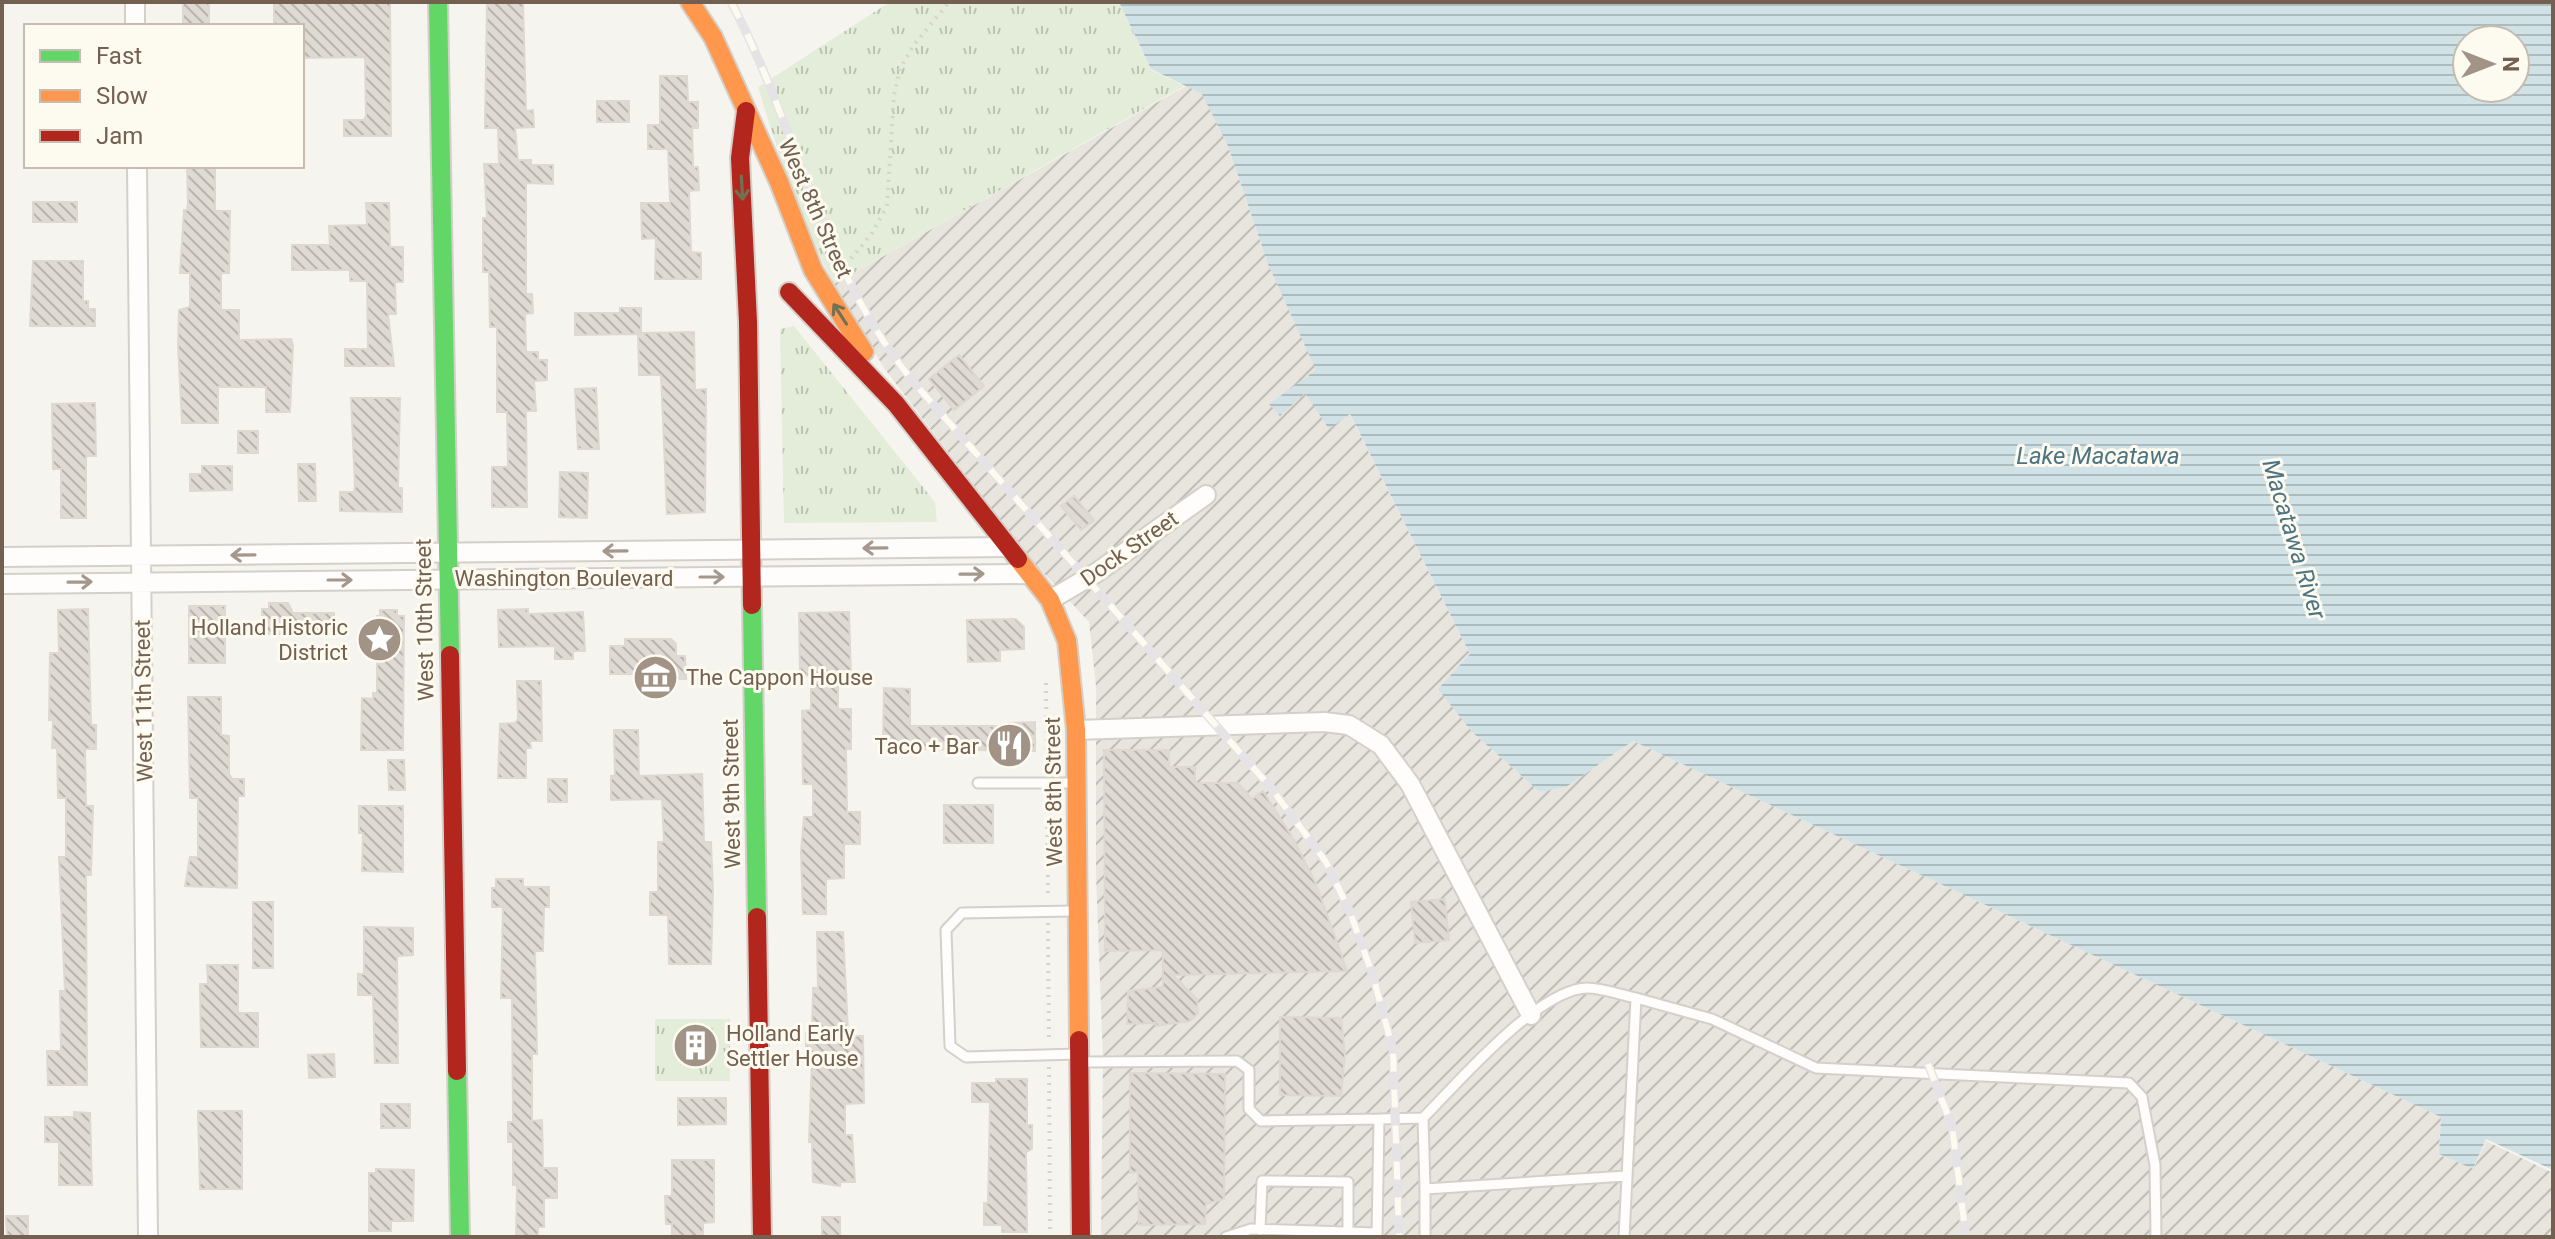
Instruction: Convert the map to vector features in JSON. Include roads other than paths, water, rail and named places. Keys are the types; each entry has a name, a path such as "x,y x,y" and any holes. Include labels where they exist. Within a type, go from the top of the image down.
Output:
{"street":[{"path":"135,2 135,24"},
{"name":"West 10th Street","path":"438,2 460,1237"},
{"name":"West 8th Street","path":"690,2 713,37 779,182 813,270 896,404"},
{"name":"West 9th Street","path":"746,111 740,158 748,322 762,1237"},
{"name":"West 11th Street","path":"137,168 148,1237"},
{"path":"748,322 766,302 789,292 813,270"},
{"name":"West 8th Street","path":"789,292 896,404 1050,600 1071,660 1077,783 1081,1237"},
{"name":"Dock Street","path":"1050,600 1096,573 1206,495"},
{"name":"Washington Boulevard","path":"2,557 1009,547"},
{"name":"Washington Boulevard","path":"2,584 1030,574"},
{"path":"1076,730 1324,722 1349,725 1381,745 1410,784 1531,1015"}],"lane":[{"path":"978,783 1077,783"},
{"path":"1078,911 962,913 946,930 950,1046 966,1057 1237,1061 1249,1070 1249,1109 1261,1121 1423,1118 1516,1025 1557,998 1586,988 1712,1019 1816,1068 2129,1083 2142,1097 2155,1165 2156,1237"},
{"path":"1624,1237 1636,998"},
{"path":"1423,1118 1425,1237"},
{"path":"1226,1237 1260,1230 1348,1232 1376,1236 1379,1119"},
{"path":"1425,1189 1626,1176"},
{"path":"1260,1230 1262,1181 1348,1182 1348,1232"}],"water":[{"name":"Lake Macatawa","path":"1119,2 2553,2 2553,1170 2486,1139 2473,1169 2439,1154 2441,1117 1633,741 1566,787 1540,792 1472,732 1438,689 1470,654 1350,414 1329,429 1305,393 1280,416 1269,404 1316,370 1268,264 1228,146 1202,94 1151,69"}],"railway":[{"path":"731,2 755,51 834,249 884,342 917,386 1272,789 1326,862 1350,912 1373,976 1393,1050 1399,1237"},
{"path":"1928,1064 1952,1126 1966,1237"}],"place":[{"name":"Holland Historic District","path":"379,640"},
{"name":"The Cappon House","path":"655,677"},
{"name":"Taco + Bar","path":"1010,746"},
{"name":"Holland Early Settler House","path":"695,1046"}],"water label":[{"name":"Macatawa River","path":"2294,539"}]}
